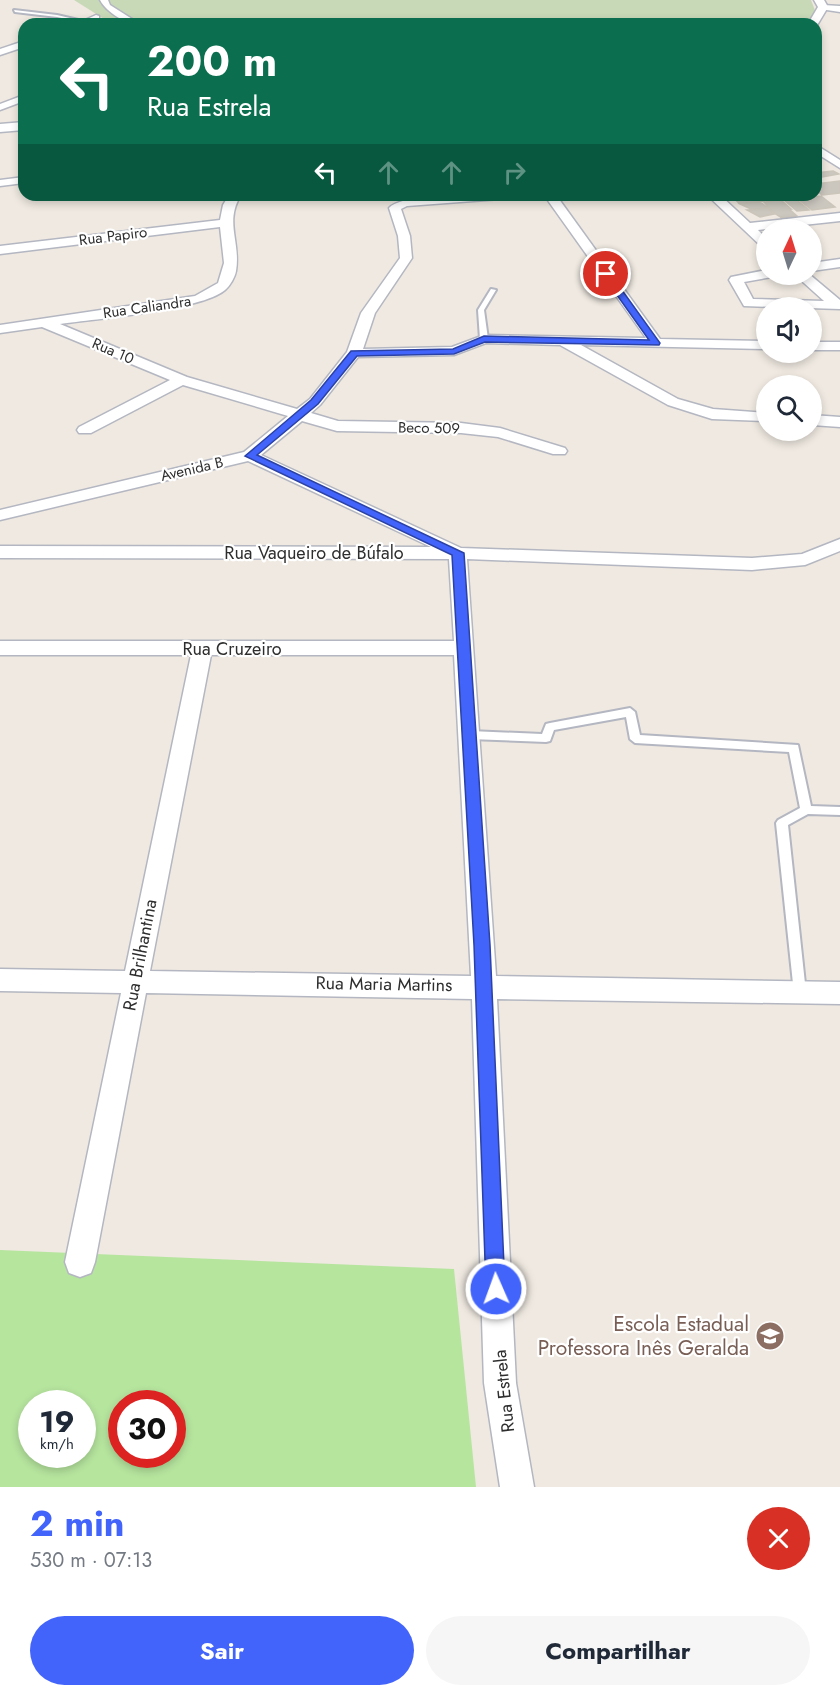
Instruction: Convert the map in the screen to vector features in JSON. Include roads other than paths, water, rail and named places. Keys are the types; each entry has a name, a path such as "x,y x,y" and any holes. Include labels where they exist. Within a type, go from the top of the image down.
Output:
{"street":[{"path":"104,0 106,6 126,18"},
{"path":"821,4 840,9"},
{"path":"0,52 18,46"},
{"path":"0,107 18,100"},
{"path":"0,128 18,126"},
{"path":"822,152 840,165"},
{"path":"0,183 18,181"},
{"name":"Rua Caliandra","path":"0,329 198,299 214,291 222,286 233,266 226,223 230,201"},
{"name":"Avenida B","path":"0,515 250,456 315,402 354,353 368,313 406,258 404,236 394,212 395,208 404,203 432,201"},
{"path":"554,201 656,343"},
{"path":"720,201 756,235"},
{"path":"748,227 840,217"},
{"name":"Rua Papiro","path":"0,250 226,223"},
{"path":"822,266 840,263"},
{"path":"756,276 736,280 749,303 839,305"},
{"path":"814,285 839,305"},
{"name":"Rua 10","path":"43,322 182,380 298,416"},
{"path":"354,353 454,351 484,339 756,345"},
{"path":"562,342 673,402 712,414 756,416"},
{"path":"822,346 840,346"},
{"path":"85,430 182,380"},
{"name":"Beco 509","path":"298,416 337,426 461,428 490,432 559,451"},
{"path":"822,421 840,422"},
{"path":"250,456 458,553"},
{"name":"Rua Vaqueiro de Búfalo","path":"0,552 458,553 752,564 805,559 840,544"},
{"name":"Rua Estrela","path":"458,553 483,986 500,1383 517,1487"},
{"name":"Rua Cruzeiro","path":"0,648 463,648"},
{"name":"Rua Brilhantina","path":"80,1262 202,649"},
{"name":"Rua Maria Martins","path":"0,980 840,993"}],"lane":[{"path":"15,12 64,18"},
{"path":"484,339 481,310 493,290"},
{"path":"470,735 546,738 550,726 630,712 635,740 794,748 806,810"},
{"path":"800,994 782,823 806,810 840,811"}],"place":[{"name":"Escola Estadual Professora Inês Geralda","path":"770,1336"}]}
